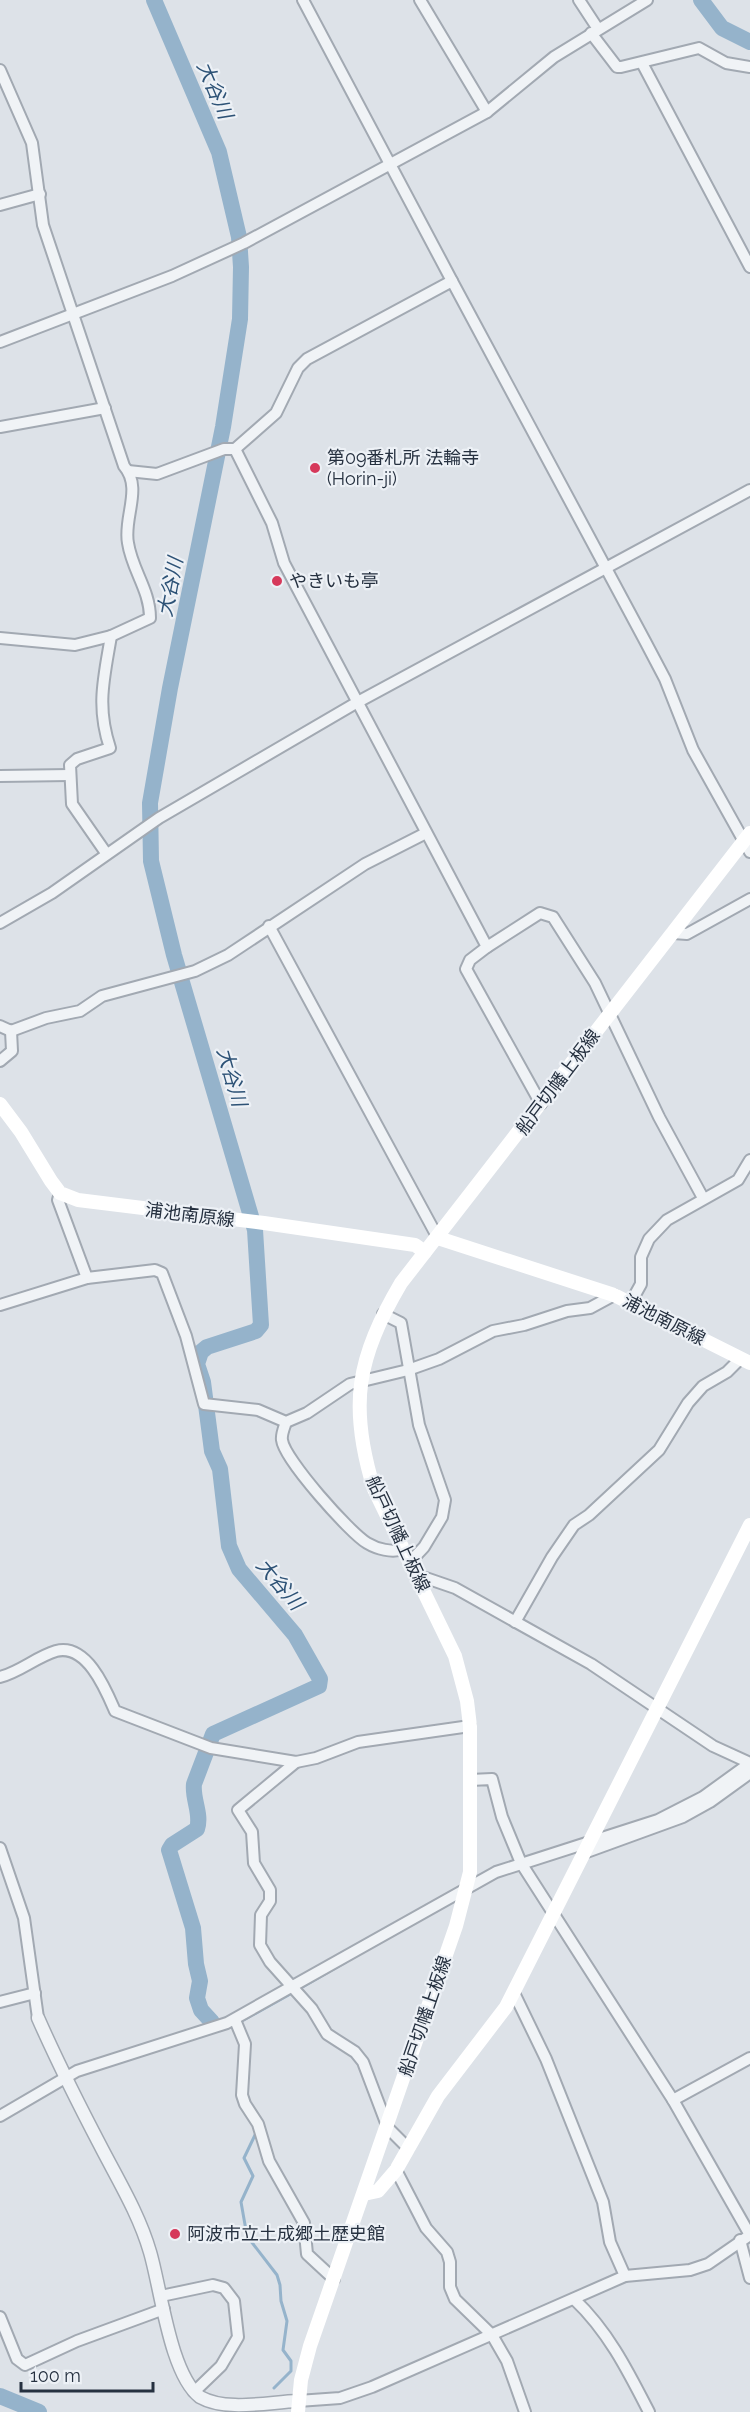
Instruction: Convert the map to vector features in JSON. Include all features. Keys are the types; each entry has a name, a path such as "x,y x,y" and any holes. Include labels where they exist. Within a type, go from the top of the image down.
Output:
{"main road":[{"name":"船戸切幡上板線","path":"298,2407 310,2346 456,1926 466,1889 471,1851 470,1726 463,1678 456,1656 375,1489 361,1439 361,1381 369,1344 383,1314 425,1252 673,933 748,842"},
{"path":"0,1104 60,1193"},
{"name":"浦池南原線","path":"60,1193 78,1200 264,1223 415,1245 425,1252"},
{"name":"浦池南原線","path":"438,1238 614,1295 745,1361"},
{"path":"364,2194 382,2188 396,2170 438,2096 506,2007 750,1525"}],"street":[{"path":"303,0 665,679 693,750 748,842"},
{"path":"420,0 487,112"},
{"path":"579,0 617,66 642,63 699,48 726,63 750,67"},
{"path":"0,342 74,316 239,245 487,112 545,63 647,0"},
{"path":"642,63 750,267"},
{"path":"0,70 32,143 43,225 124,466 129,471 132,486 127,543 150,601 150,618 111,636 75,645 0,638"},
{"path":"0,205 40,194"},
{"path":"129,471 158,474 225,450 276,413 298,368 307,359 452,281"},
{"path":"0,427 105,408"},
{"path":"225,450 278,538 284,563 487,947"},
{"path":"0,923 52,893 159,818 356,703 750,490"},
{"path":"106,853 72,804 70,765 77,759 110,748 102,723 100,694 111,636"},
{"path":"0,776 70,775"},
{"path":"0,1026 11,1031 46,1017 80,1011 102,996 172,975 185,974 228,955 365,864 426,833"},
{"path":"673,933 687,934 750,899"},
{"path":"541,1104 466,969 470,960 487,947 540,913 553,917 611,1012 659,1117 703,1198"},
{"path":"269,926 438,1238"},
{"path":"0,1061 12,1051 11,1031"},
{"path":"630,1302 641,1284 641,1257 649,1239 667,1220 738,1180 750,1160"},
{"path":"60,1193 58,1200 87,1278"},
{"path":"0,1305 87,1278 155,1270 162,1273 186,1336 204,1404 258,1410 286,1422 307,1413 350,1384 408,1370 439,1359 493,1331 524,1325 567,1311 590,1308 614,1295"},
{"path":"383,1314 401,1323 419,1425 445,1500 442,1517 424,1547 410,1562"},
{"path":"515,1622 552,1557 574,1525 589,1515 659,1450 688,1403 703,1386 745,1361"},
{"path":"286,1422 282,1440 287,1455 320,1496 366,1543 379,1549 397,1551 403,1548"},
{"path":"419,1581 426,1578 455,1588 591,1664 713,1746 750,1763"},
{"path":"0,1677 57,1651 77,1654 99,1678 115,1711 209,1748 296,1762 316,1758 358,1742 470,1726"},
{"path":"296,1762 238,1810 252,1832 254,1863 270,1890 270,1900 261,1915 260,1945 270,1962 296,1989 327,2034 355,2052 363,2062 387,2124 396,2138 408,2148"},
{"path":"586,1848 688,1806 750,1763"},
{"path":"0,2116 64,2078 235,2020 296,1989 496,1872 586,1848 683,1817 710,1802 750,1773"},
{"path":"470,1780 492,1779 502,1817 522,1865 673,2100 747,2236 750,2278"},
{"path":"0,1848 24,1918 32,1961 38,2018 64,2078 137,2216 150,2252 177,2362 194,2392 215,2408 298,2407 340,2398 372,2387 625,2276 690,2270 708,2265 747,2236"},
{"path":"514,1993 546,2059 603,2202 610,2241 625,2276"},
{"path":"0,2002 35,1994"},
{"path":"235,2020 245,2044 243,2095 245,2104 258,2124 269,2161 304,2223 307,2254 334,2279"},
{"path":"673,2100 750,2058"},
{"path":"396,2170 426,2228 447,2252 450,2262 450,2288 455,2299 492,2335 507,2361 525,2412"},
{"path":"161,2296 213,2285 224,2288 234,2301 238,2337 222,2366 194,2392"},
{"path":"574,2299 601,2328 629,2373 649,2412"},
{"path":"0,2317 17,2359 25,2365 77,2341 164,2309"}],"waterway":[{"name":"大谷川","path":"154,0 219,152 239,237 241,267 240,319 223,427 170,688 150,803 151,861 174,955 255,1230 261,1325 256,1331 207,1347 201,1352 197,1364 203,1382 212,1451 220,1469 229,1546 239,1569 295,1635 320,1679 319,1686 213,1734 194,1784 197,1829 172,1845 169,1850 193,1928 200,1981 197,1998 201,2010 212,2022"},
{"path":"701,0 722,28 750,42"},
{"path":"299,1989 346,1962"},
{"path":"240,2022 294,1992"},
{"path":"256,2133 244,2158 253,2176 241,2202 247,2236 277,2275 287,2321 283,2350 291,2361 291,2371 274,2388"},
{"path":"0,2396 39,2412"}],"place":[{"name":"第09番札所 法輪寺 (Horin-ji)","path":"315,468"},
{"name":"やきいも亭","path":"277,581"},
{"name":"阿波市立土成郷土歴史館","path":"175,2234"}]}
